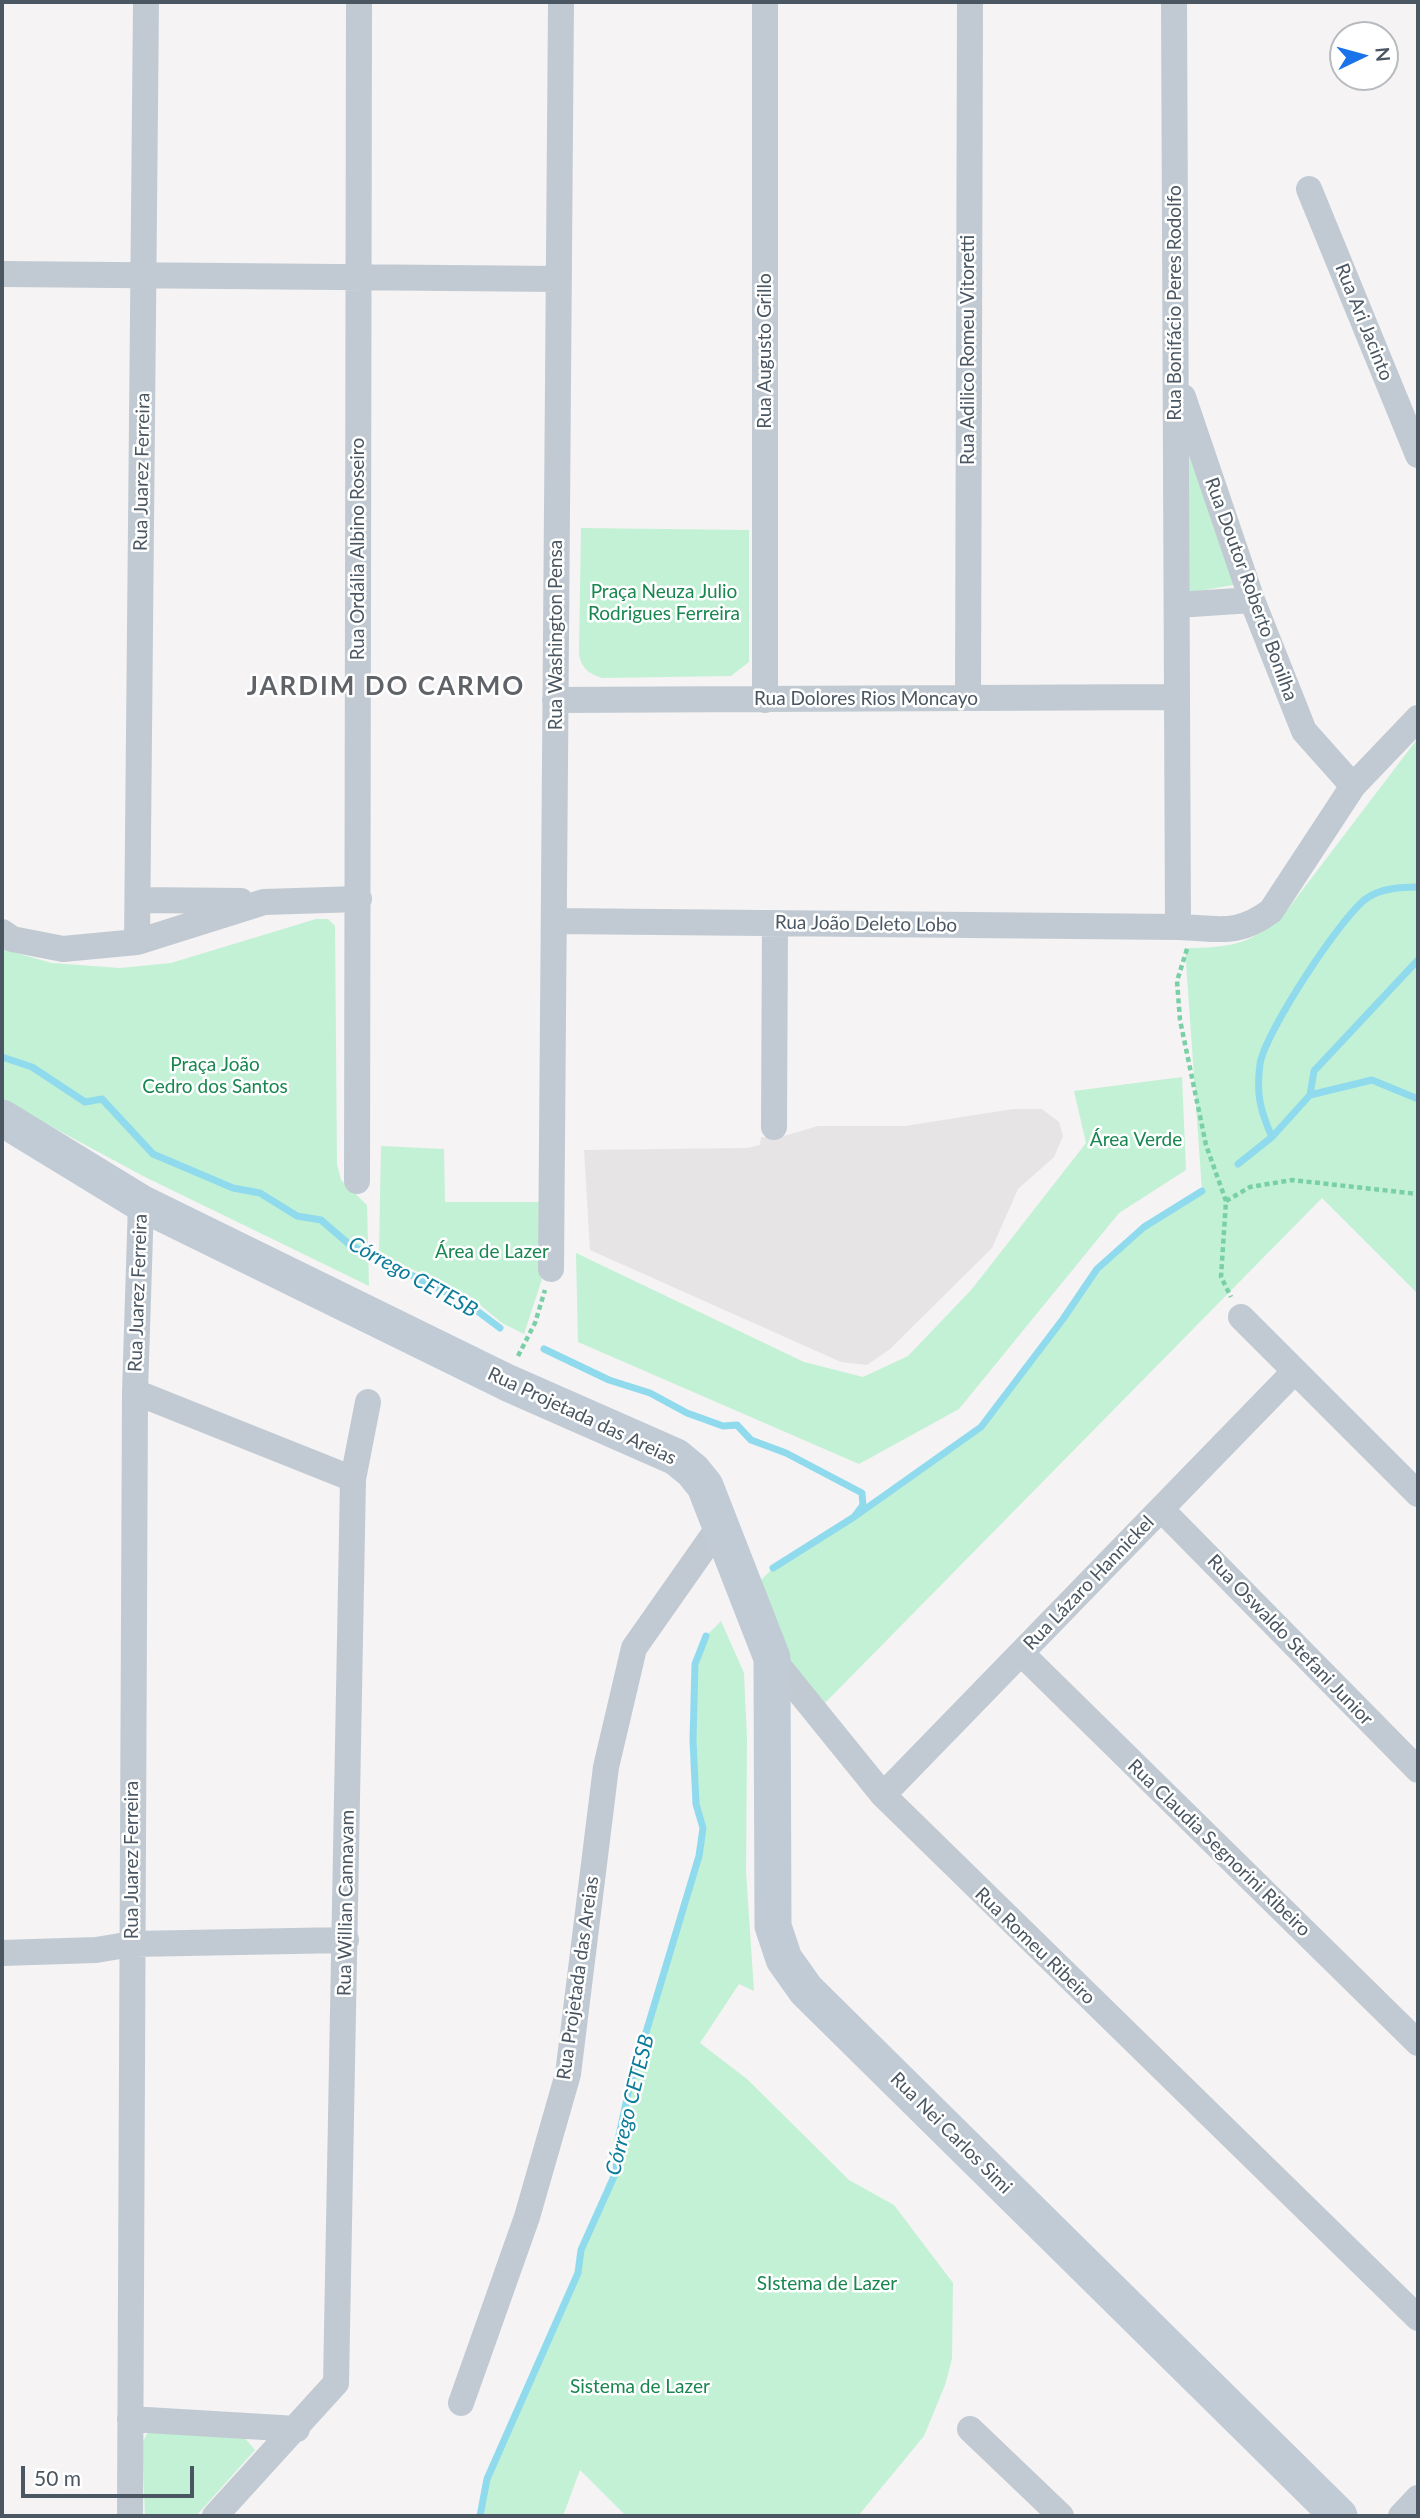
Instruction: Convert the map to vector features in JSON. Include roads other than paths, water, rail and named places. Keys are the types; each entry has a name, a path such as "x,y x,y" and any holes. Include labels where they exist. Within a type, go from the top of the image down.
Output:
{"street":[{"name":"Rua Juarez Ferreira","path":"137,942 146,2"},
{"name":"Rua Ordália Albino Roseiro","path":"357,1181 359,2"},
{"name":"Rua Washington Pensa","path":"551,1269 561,2"},
{"name":"Rua Augusto Grillo","path":"765,2 765,699"},
{"name":"Rua Adilico Romeu Vitoretti","path":"968,698 970,2"},
{"name":"Rua Bonifácio Peres Rodolfo","path":"1174,2 1178,927"},
{"name":"Rua Ari Jacinto","path":"1309,189 1418,455"},
{"path":"2,274 559,279"},
{"name":"Rua Doutor Roberto Bonilha","path":"1176,376 1252,600 1304,731 1353,786"},
{"path":"1177,605 1252,600"},
{"name":"Rua Dolores Rios Moncayo","path":"555,700 1177,697"},
{"name":"Rua João Deleto Lobo","path":"554,921 1178,927 1236,930 1253,925 1271,911 1353,786 1418,718"},
{"path":"138,900 264,902 359,899"},
{"path":"2,932 12,939 63,949 137,942 264,902"},
{"path":"774,1127 775,923"},
{"name":"Rua Projetada das Areias","path":"2,1118 141,1203 508,1383 676,1457 693,1471 705,1486 721,1524 635,1648 606,1767 568,2074 527,2217 461,2403"},
{"name":"Rua Juarez Ferreira","path":"130,2516 135,1392 141,1203"},
{"path":"1241,1317 1418,1494"},
{"name":"Rua Lázaro Hannickel","path":"883,1795 1295,1371"},
{"path":"135,1392 353,1479"},
{"name":"Rua Willian Cannavam","path":"215,2516 298,2429 336,2383 353,1479 368,1402"},
{"name":"Rua Oswaldo Stefani Junior","path":"1161,1509 1418,1770"},
{"name":"Rua Romeu Ribeiro","path":"721,1524 738,1575 769,1650 883,1795 1418,2318"},
{"name":"Rua Nei Carlos Simi","path":"769,1650 772,1926 783,1959 806,1990 1339,2516"},
{"name":"Rua Claudia Segnorini Ribeiro","path":"1021,1653 1418,2043"},
{"path":"2,1953 96,1950 132,1944 346,1940"},
{"path":"130,2419 298,2429"},
{"path":"970,2428 1061,2516"},
{"path":"1401,2516 1418,2498"}],"waterway":[{"path":"1272,1137 1260,1102 1260,1064 1289,1003 1340,927 1367,898 1385,890 1418,887"},
{"path":"1238,1164 1272,1137 1310,1095 1314,1071 1418,960"},
{"name":"Córrego CETESB","path":"2,1057 32,1067 85,1102 102,1099 153,1154 233,1188 260,1193 297,1216 321,1220 350,1245 464,1301 500,1328"},
{"path":"1310,1095 1372,1080 1418,1099"},
{"path":"854,1517 981,1427 1063,1319 1097,1269 1144,1227 1202,1191"},
{"name":"Córrego CETESB","path":"544,1349 609,1380 650,1393 687,1413 723,1426 737,1425 751,1440 786,1453 862,1493 863,1505 854,1517 773,1568"},
{"name":"Córrego CETESB","path":"480,2516 487,2479 578,2273 581,2250 616,2172 618,2140 629,2089 699,1856 703,1828 696,1804 693,1740 695,1664 706,1636"}],"district":[{"name":"JARDIM DO CARMO","path":"386,687"}],"park label":[{"name":"Praça Neuza Julio Rodrigues Ferreira","path":"664,603"},
{"name":"Praça João Cedro dos Santos","path":"215,1076"},
{"name":"Área Verde","path":"1136,1140"},
{"name":"Área de Lazer","path":"492,1252"},
{"name":"SIstema de Lazer","path":"827,2284"},
{"name":"Sistema de Lazer","path":"640,2387"}]}
